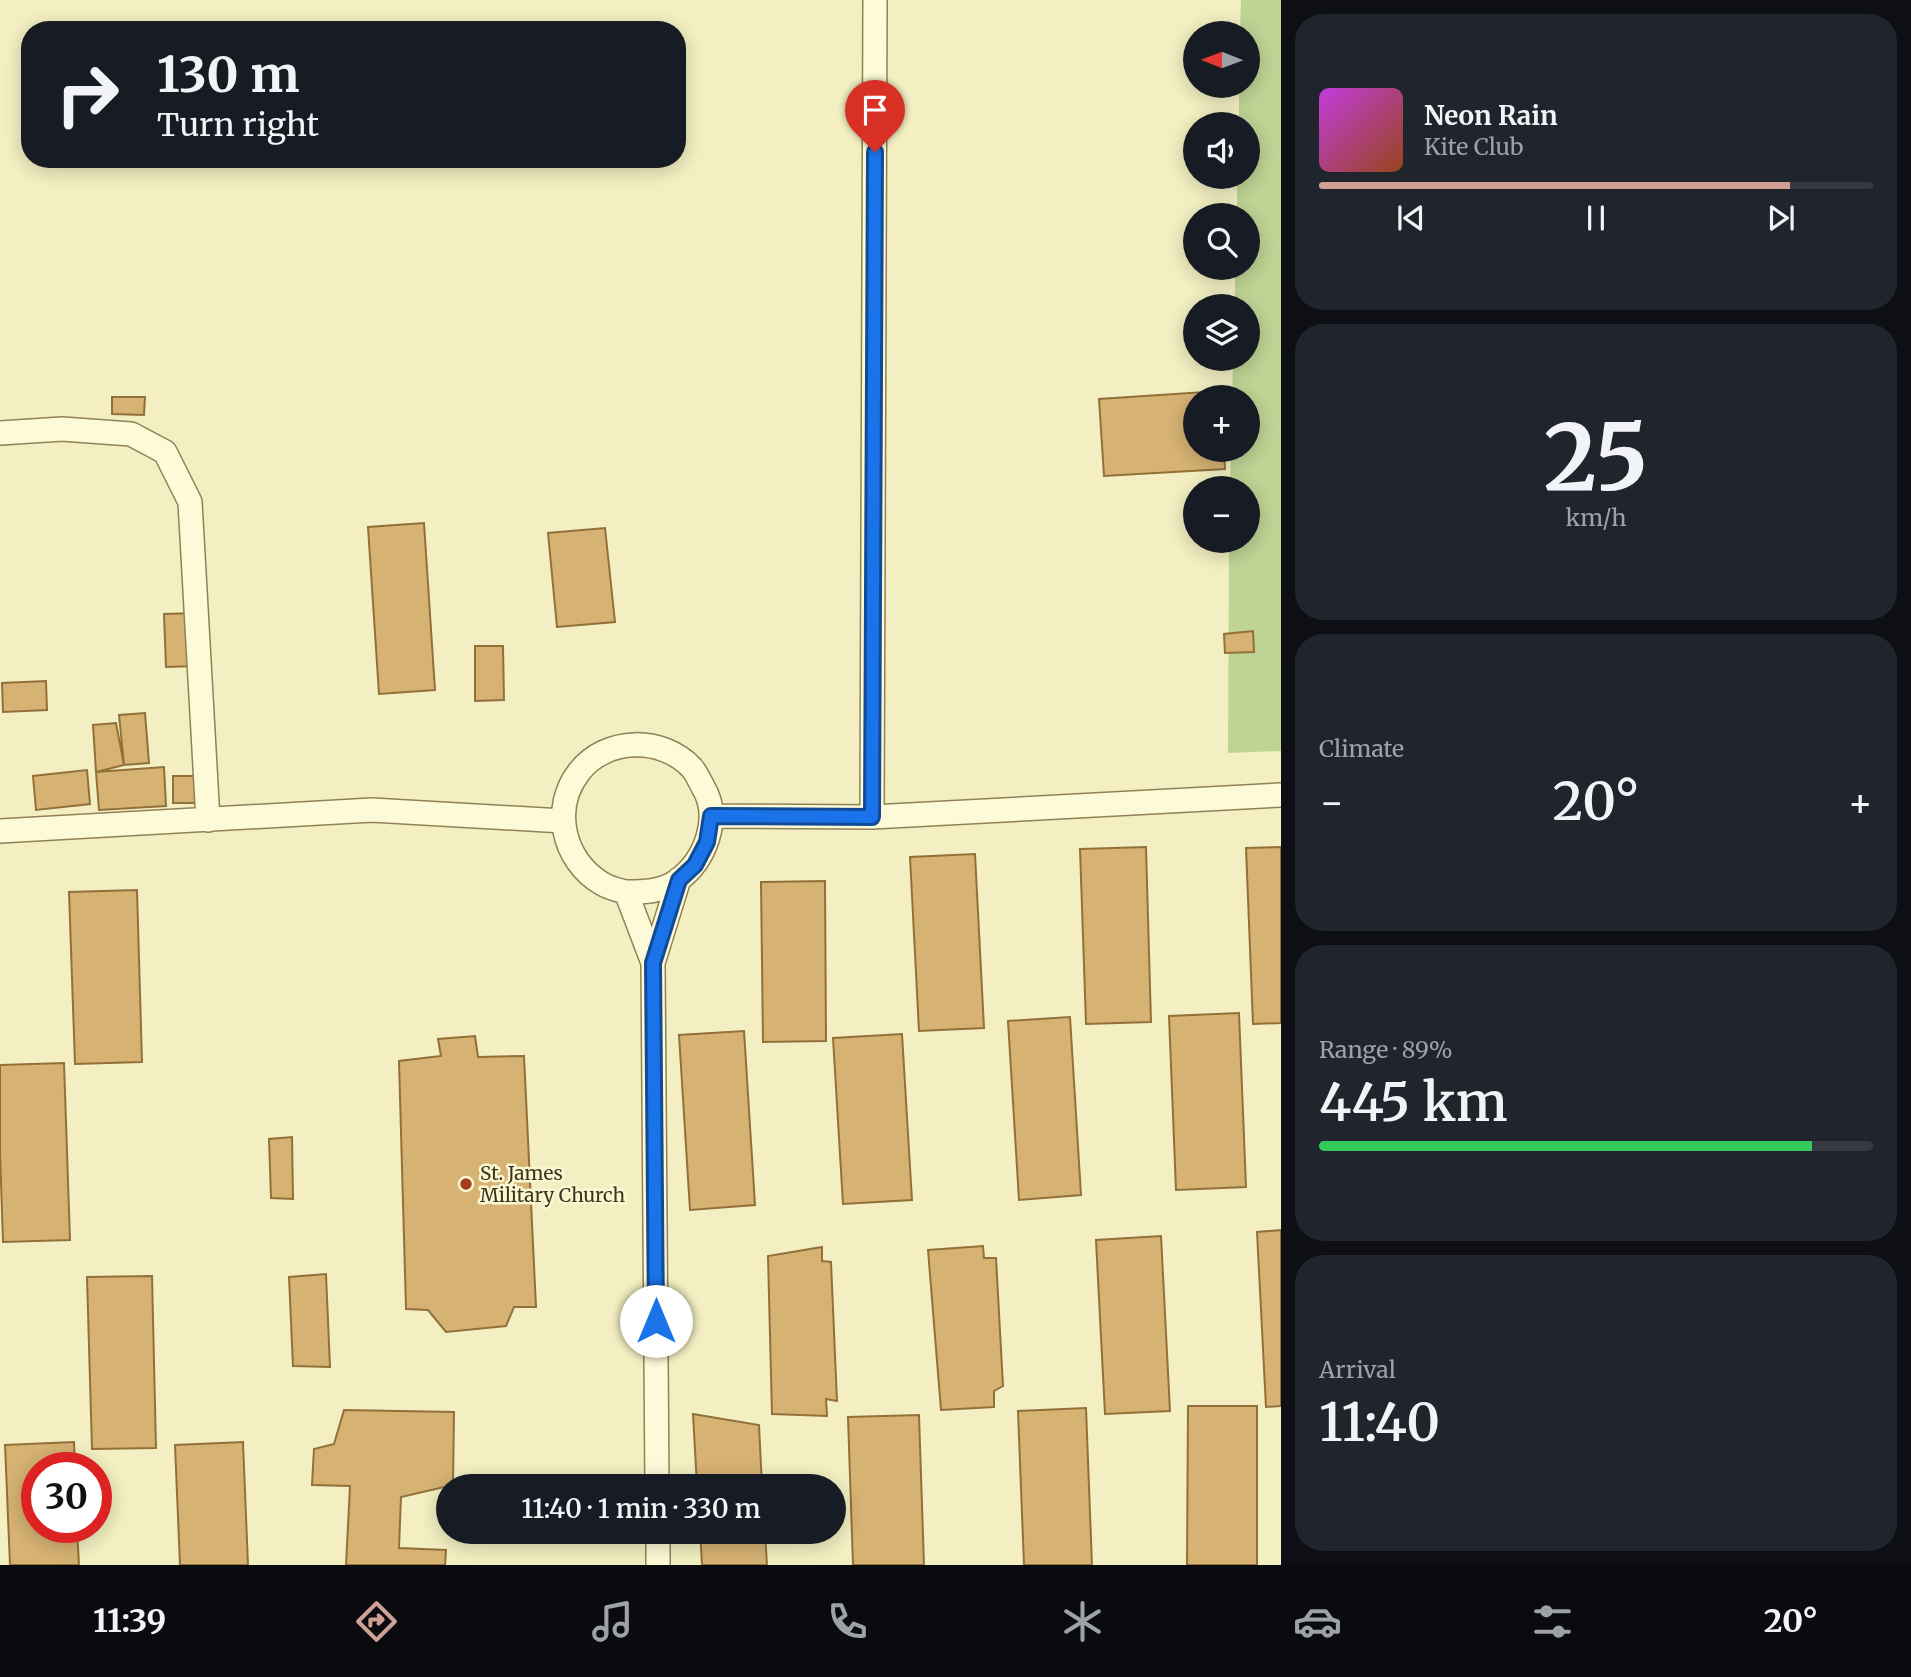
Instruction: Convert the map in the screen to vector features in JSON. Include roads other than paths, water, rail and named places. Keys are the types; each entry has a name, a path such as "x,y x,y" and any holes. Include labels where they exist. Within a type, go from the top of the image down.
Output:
{"street":[{"path":"872,817 875,0"},
{"path":"0,433 62,429 131,434 165,452 190,502 208,820"},
{"path":"622,745 648,745 672,753 692,769 706,791 711,816 707,842 695,865 679,880 652,891 626,892 602,884 582,868 568,846 563,821 567,795 579,772 598,755 622,745"},
{"path":"711,816 872,817 1281,795"},
{"path":"0,831 372,810 563,821"},
{"path":"657,1474 653,963 679,880"},
{"path":"626,892 653,963"},
{"path":"657,1544 658,1565"}],"place":[{"name":"St. James Military Church","path":"466,1184"}]}
